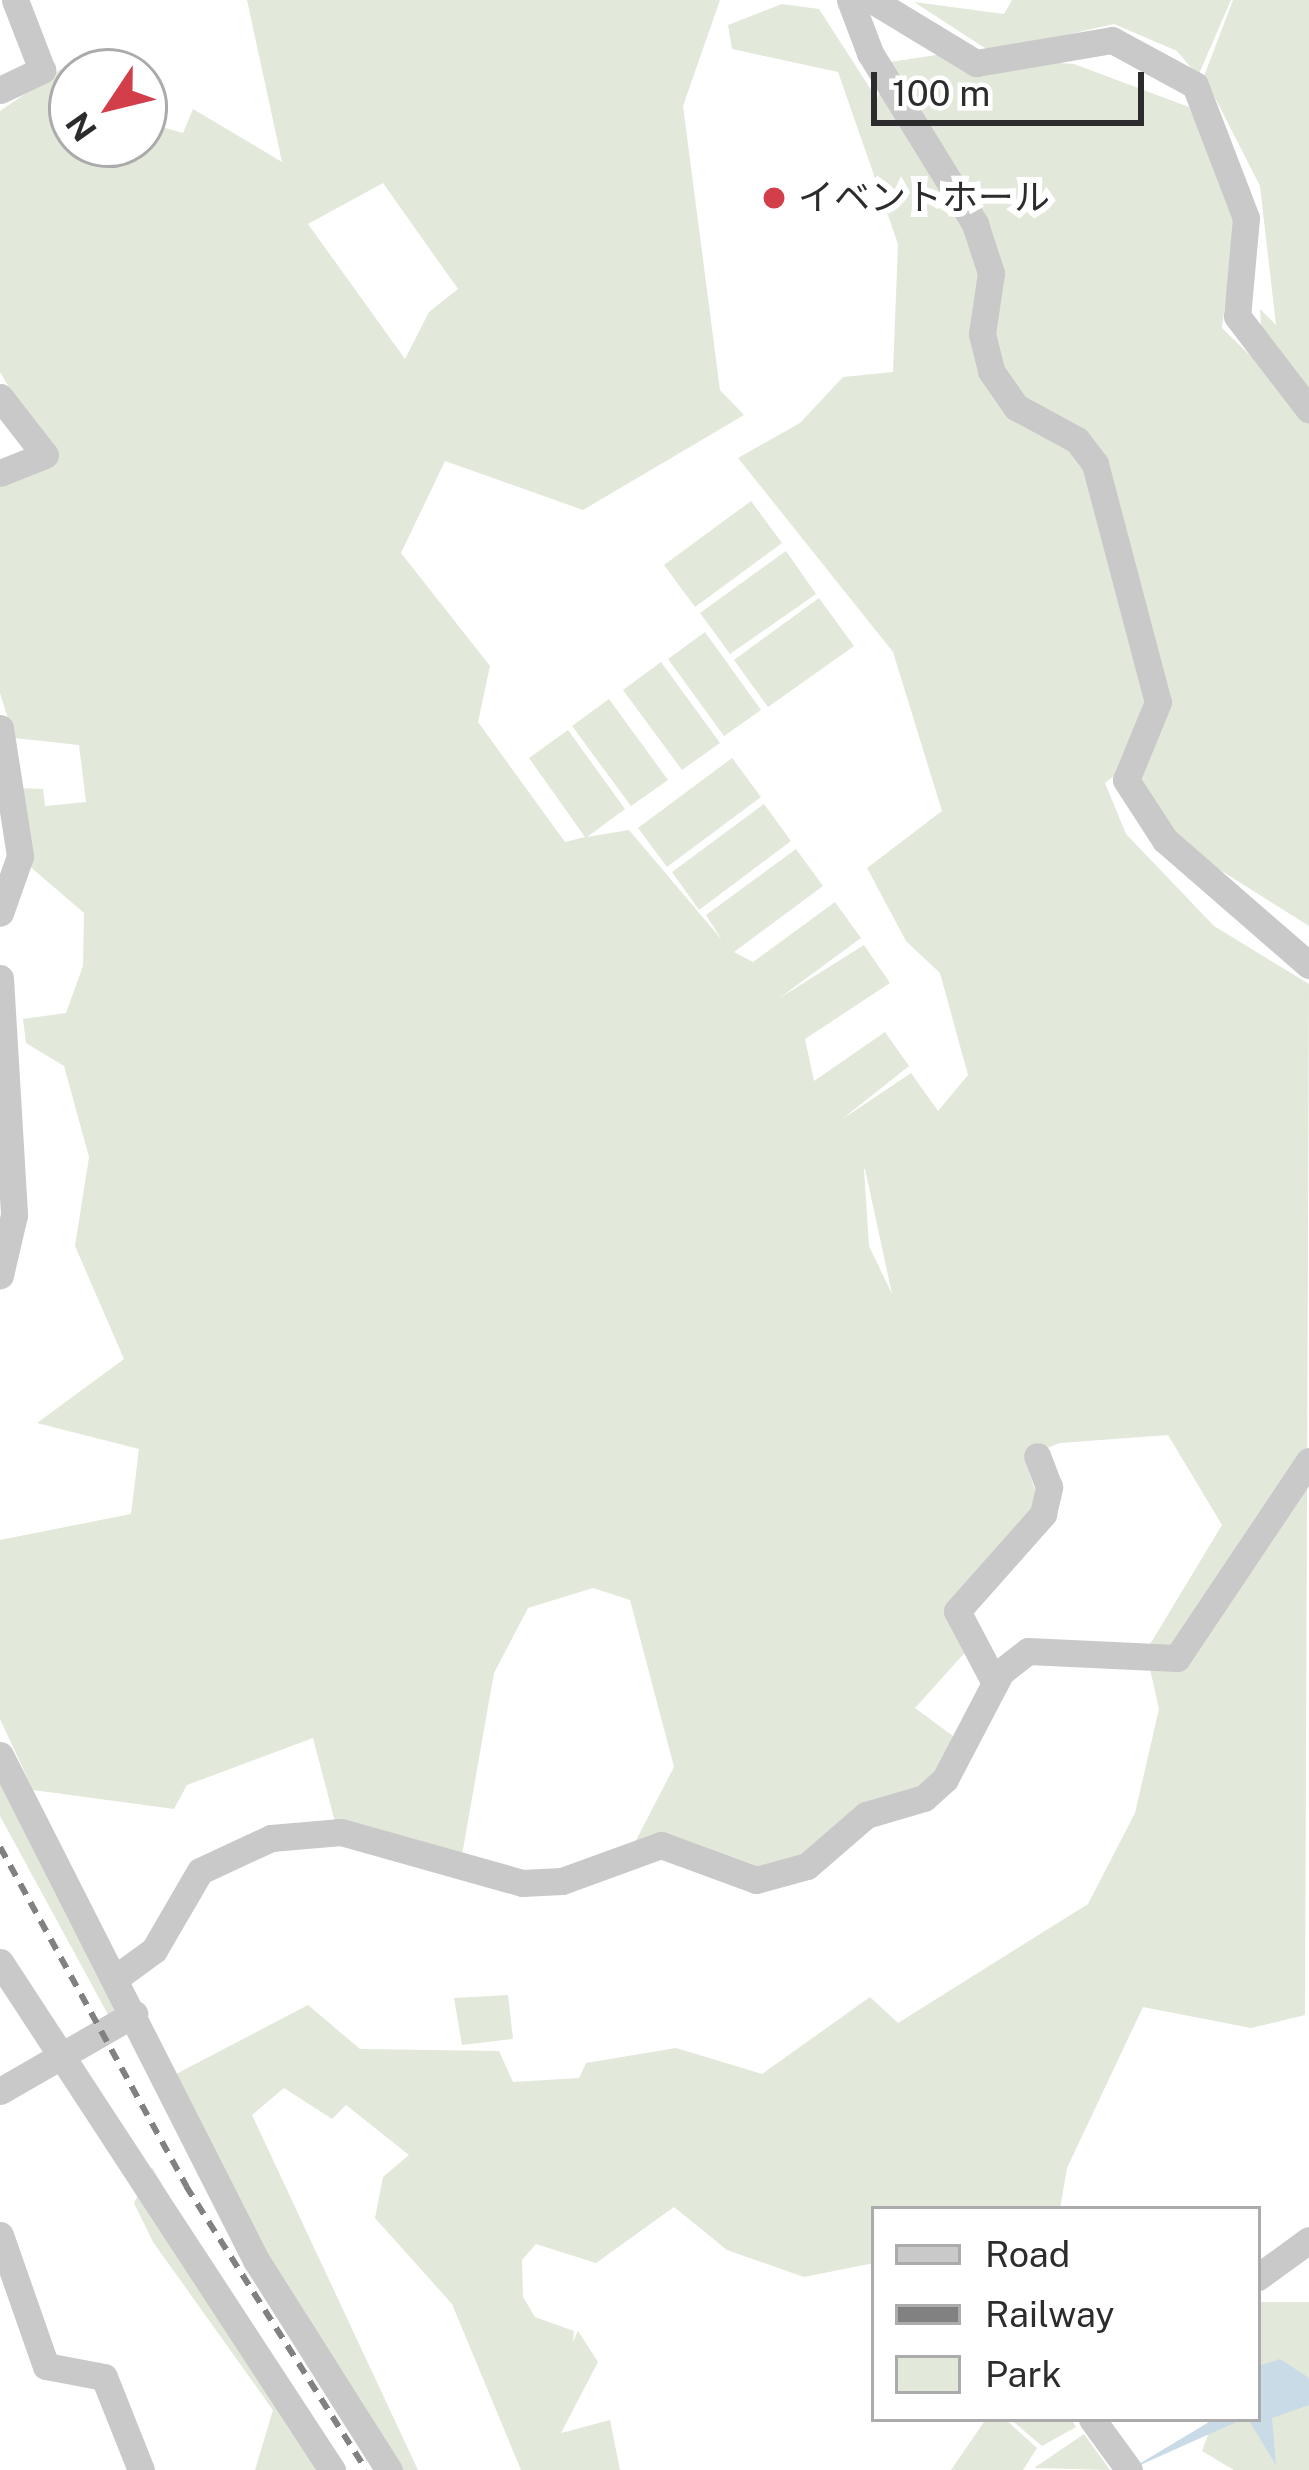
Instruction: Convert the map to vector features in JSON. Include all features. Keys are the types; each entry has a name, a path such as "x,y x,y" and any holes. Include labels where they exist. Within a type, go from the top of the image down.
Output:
{"street":[{"path":"0,90 42,70 15,0"},
{"path":"850,0 870,53 975,224 991,273 982,334 991,371 1016,406 1095,464 1158,702 1126,780 1165,840 1309,964"},
{"path":"872,0 976,63 1112,40 1195,85 1246,218 1237,316 1309,410"},
{"path":"0,397 45,454 0,473"},
{"path":"0,728 20,856 0,913"},
{"path":"0,978 14,1215 0,1275"},
{"path":"995,1683 957,1611 1042,1514 1049,1487 1036,1456"},
{"path":"117,1977 154,1950 200,1871 271,1838 340,1832 522,1882 562,1882 661,1845 756,1880 807,1866 866,1815 923,1798 945,1779 995,1683 1048,1644 1177,1658 1309,1461"},
{"path":"0,1755 117,1977 256,2260 389,2470"},
{"path":"0,1962 55,2059 332,2470"},
{"path":"0,2090 134,2014"},
{"path":"0,2235 46,2366 104,2377 141,2470"},
{"path":"1261,2274 1309,2240"},
{"path":"1094,2422 1129,2470"}],"green space":[{"path":"247,0 720,0 683,106 720,390 744,415 583,510 445,461 401,553 490,666 478,722 565,842 585,837 529,758 568,730 625,809 587,837 629,830 722,940 706,915 796,849 823,886 734,952 753,962 835,902 861,938 778,999 864,945 890,983 805,1039 814,1081 885,1032 909,1066 841,1120 911,1073 938,1111 968,1075 940,973 906,941 867,868 942,811 893,652 738,458 800,423 843,377 893,372 898,244 838,72 732,49 728,25 782,4 819,9 877,99 890,62 936,55 1074,64 1189,107 1237,212 1222,328 1309,413 1309,926 1179,844 1129,764 1105,783 1126,834 1214,926 1309,984 1305,2015 1251,2028 1143,2007 1067,2168 1061,2206 871,2206 871,2264 804,2277 727,2250 674,2207 596,2263 536,2244 522,2260 523,2297 535,2317 574,2331 573,2342 578,2331 598,2362 561,2433 610,2420 620,2470 521,2470 452,2304 375,2218 383,2177 409,2155 346,2105 332,2119 284,2088 252,2115 418,2470 396,2470 250,2238 176,2074 308,2005 360,2049 499,2051 513,2082 579,2078 586,2063 676,2048 762,2074 870,1997 898,2023 1088,1904 1135,1813 1159,1709 1146,1651 1222,1525 1168,1435 1060,1443 1024,1457 1043,1514 957,1611 969,1648 915,1708 953,1736 945,1779 756,1880 633,1846 674,1767 630,1600 593,1588 528,1608 494,1673 462,1855 336,1826 313,1738 187,1785 174,1809 33,1790 0,1719 0,1540 131,1514 139,1449 37,1423 124,1359 75,1246 89,1157 64,1066 26,1043 23,1019 66,1013 83,966 84,913 27,864 16,788 43,789 45,806 86,802 79,745 14,738 0,693 0,476 50,457 0,372 0,111 48,78 48,168 168,168 168,129 183,133 193,109 282,162","holes":["383,183 458,289 429,312 405,359 308,224","864,1169 865,1169 892,1294 869,1246"]},
{"path":"1012,0 1231,0 1198,76 1177,51 1114,24 991,52 914,2 1004,14"},
{"path":"1233,0 1309,0 1309,398 1261,329 1260,309 1276,325 1260,186 1204,76"},
{"path":"751,501 782,543 695,607 664,565"},
{"path":"786,551 816,594 730,654 700,613"},
{"path":"819,598 854,646 768,707 734,660"},
{"path":"705,632 761,710 724,736 668,659"},
{"path":"661,662 720,743 682,770 623,690"},
{"path":"609,699 668,780 631,806 572,726"},
{"path":"732,758 761,797 667,867 638,828"},
{"path":"764,804 791,841 699,910 672,872"},
{"path":"0,1767 122,2007 111,2020 0,1816"},
{"path":"508,1995 513,2039 462,2045 454,1998"},
{"path":"152,2167 331,2470 255,2470 273,2410 153,2242 134,2203"},
{"path":"1261,2302 1309,2302 1309,2470 1234,2470 1202,2451 1213,2422 1261,2422"},
{"path":"984,2422 1008,2422 1037,2448 1023,2470 951,2470"},
{"path":"1014,2422 1073,2422 1076,2427 1042,2446"},
{"path":"1084,2434 1110,2470 1034,2468"}],"water":[{"path":"1280,2359 1309,2378 1309,2405 1272,2418 1276,2465 1250,2422 1261,2422 1261,2365"},
{"path":"1209,2422 1236,2422 1129,2470"}],"railway":[{"path":"0,1847 186,2186 366,2470"}],"place":[{"name":"イベントホール","path":"774,198"}]}
